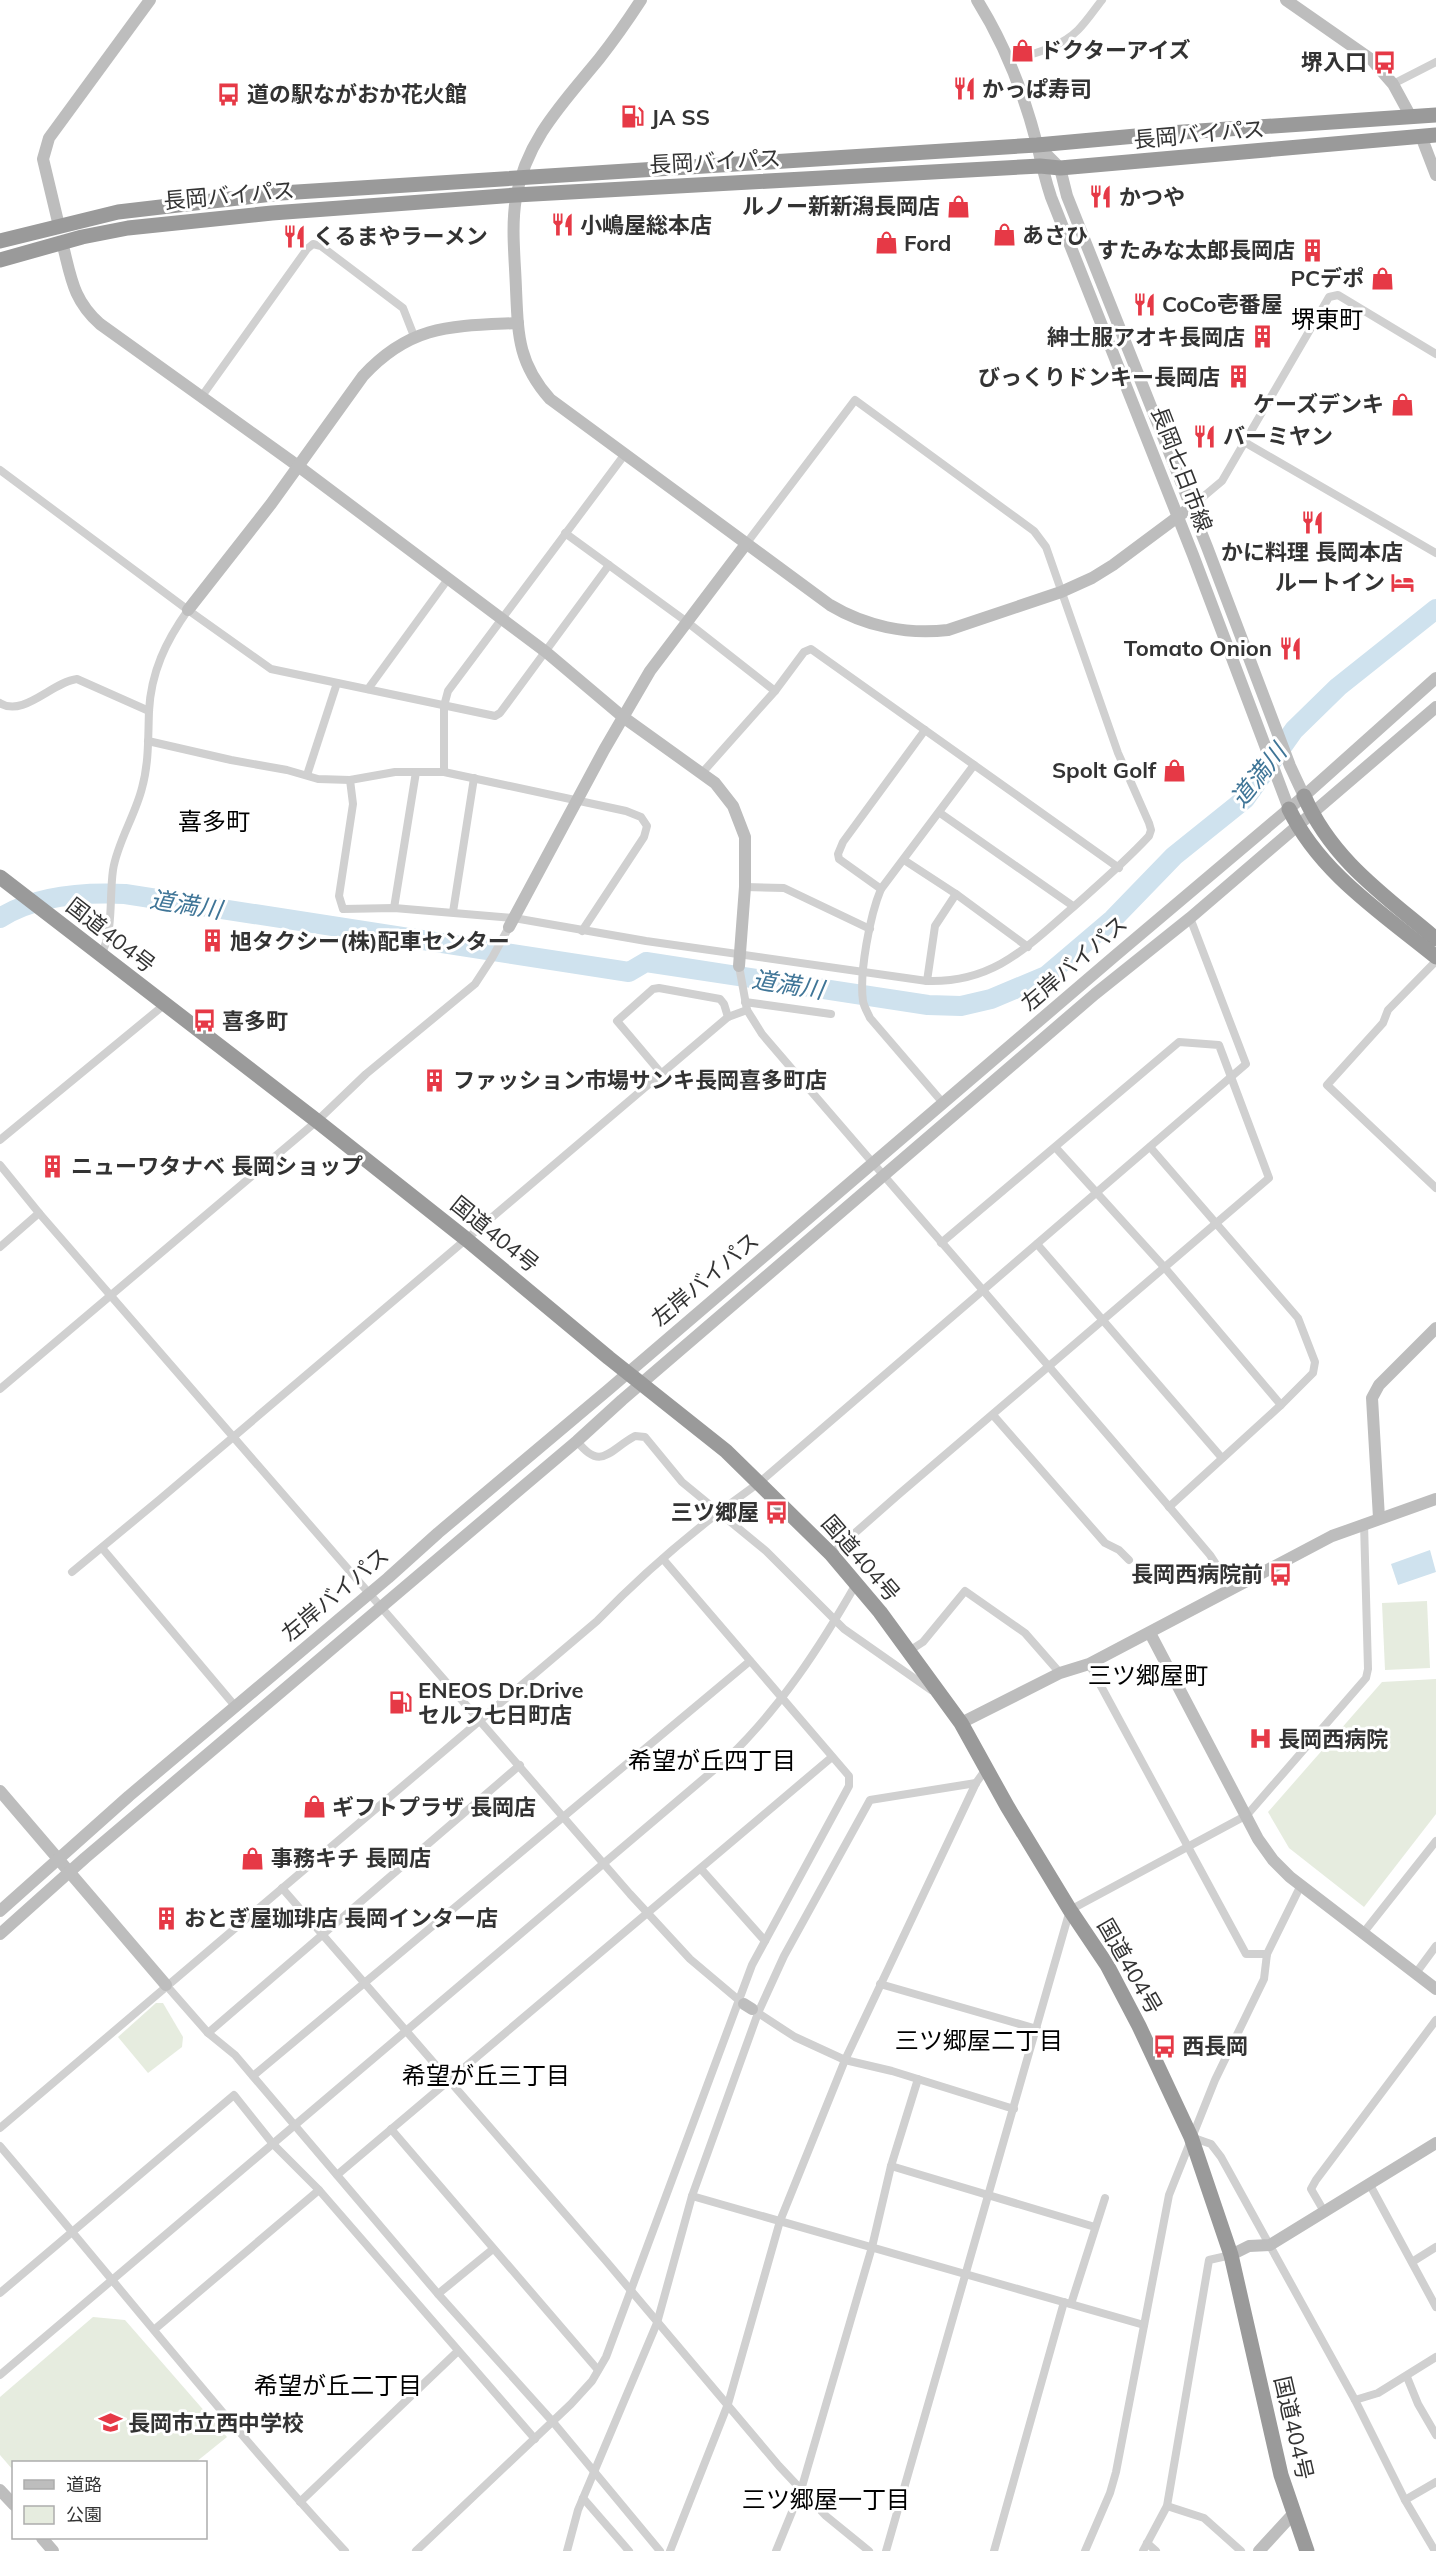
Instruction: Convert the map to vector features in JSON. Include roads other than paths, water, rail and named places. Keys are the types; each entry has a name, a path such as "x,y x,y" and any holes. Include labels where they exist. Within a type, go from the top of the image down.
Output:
{"highway":[{"name":"長岡バイパス","path":"0,241 118,212 217,199 716,164 1037,145 1436,115"},
{"name":"長岡バイパス","path":"0,260 62,242 128,228 171,223 516,195 1040,166 1060,168 1296,149 1429,135"},
{"path":"1304,796 1321,831 1338,852 1436,939"},
{"path":"1289,809 1298,826 1339,878 1436,957"},
{"name":"国道404号","path":"6,886 42,910 317,1121 726,1451 831,1554 909,1651 961,1723 1070,1910 1107,1965 1139,2026 1191,2137 1231,2255 1281,2475 1307,2551"}],"street":[{"path":"150,0 49,138 43,159 75,293 81,306 100,324 298,466 546,652 623,717 715,783 739,816 745,837 740,960 745,1003 762,1034 883,1177 1050,1366 1210,1555 1232,1589"},
{"path":"641,0 602,55 541,130 516,195 514,215 518,323 522,350 534,381 550,399 746,544 847,615 867,623 899,630 932,632 948,630 1061,592 1113,566 1222,481 1329,297 1334,295 1345,299 1436,354"},
{"name":"長岡七日市線","path":"977,0 1009,61 1037,145 1040,166 1289,809"},
{"path":"1009,61 1040,52 1069,38 1102,0"},
{"path":"1286,0 1372,60 1393,84 1412,117 1429,135 1436,175"},
{"path":"1393,84 1436,62"},
{"name":"長岡七日市線","path":"1037,145 1060,168 1067,196 1191,507 1290,766 1304,796"},
{"path":"202,396 307,249 313,244 321,246 403,308 414,336"},
{"path":"100,955 107,944 116,857 143,786 153,683 164,648 188,610 298,466 363,376 378,360 414,336 453,327 518,323"},
{"path":"0,1389 317,1121 366,1074 475,984 492,958 511,922 577,800 650,671 855,400 1034,531 1046,547 1118,753 1151,830 1149,836 1119,868 1028,947 1006,963 974,976 942,982 740,960 582,931 511,922 453,912 394,908 343,909 339,904 339,896 353,804 350,780"},
{"path":"1246,443 1436,553"},
{"path":"444,772 444,706 448,691 625,454"},
{"path":"0,470 271,669 495,716 500,713 609,566"},
{"path":"566,533 687,622 775,692"},
{"path":"368,690 448,579"},
{"path":"702,773 775,692 804,652 811,649 818,651 1119,868"},
{"name":"左岸バイパス","path":"0,1911 235,1706 1289,809 1436,678"},
{"path":"0,703 13,708 21,706 68,680 77,679 149,711"},
{"path":"307,775 337,683"},
{"name":"左岸バイパス","path":"0,1934 94,1850 577,1441 1095,994 1190,918 1436,707"},
{"path":"882,889 839,859 839,849 925,730"},
{"path":"148,741 318,779 350,780 395,772 444,772 626,811 641,817 647,826 644,837 582,931"},
{"path":"943,1103 870,1018 864,1005 863,975 875,904 882,889 974,765"},
{"path":"394,908 416,772"},
{"path":"453,912 474,778"},
{"path":"940,813 1073,906"},
{"path":"904,860 956,894 1028,947"},
{"path":"744,887 784,888 870,929"},
{"path":"927,981 935,926 956,894"},
{"path":"0,2128 597,1621 717,1512 760,1482 1246,1064 1192,923"},
{"path":"1436,961 1388,1010 1383,1023 1327,1085 1436,1188"},
{"path":"661,1072 617,1021 653,989 720,999 728,1017"},
{"path":"72,1572 745,1003 831,1014"},
{"path":"0,1140 164,1005"},
{"path":"831,1554 1269,1178 1219,1045 1179,1042 941,1243"},
{"path":"1150,1147 1298,1318 1315,1362 1313,1373 1281,1405 1169,1507"},
{"path":"1056,1148 1165,1268 1281,1405"},
{"path":"0,1165 39,1213 690,1959 748,2007 795,2037 845,2060 918,2079 1014,2109"},
{"path":"0,1247 39,1213"},
{"path":"1037,1244 1222,1458"},
{"path":"1379,1518 1372,1398 1379,1385 1436,1328"},
{"path":"993,1415 1105,1543 1119,1550 1129,1560"},
{"path":"577,1441 589,1455 597,1458 608,1455 635,1436 645,1437 682,1482 766,1551 835,1621 865,1645 939,1695"},
{"path":"961,1723 1060,1673 1089,1664 1315,1544 1364,1523 1436,1499"},
{"path":"886,2551 1070,1910 1247,1815 1365,1678 1368,1669 1364,1523"},
{"path":"102,1548 235,1706"},
{"path":"567,2551 578,2510 593,2472 657,2323 765,1941 849,1786 849,1776 663,1559"},
{"path":"0,2375 728,1758 753,1734 783,1698 835,1621 856,1584"},
{"path":"909,1651 923,1642 965,1591 1025,1633 1060,1673"},
{"path":"1150,1633 1258,1839 1273,1860 1301,1885 1436,1989"},
{"path":"254,2076 750,1661"},
{"path":"1089,1664 1186,1847 1246,1954 1267,1954"},
{"path":"336,2175 832,1757"},
{"path":"208,2033 520,1765"},
{"path":"670,2551 728,2404 780,2221 845,2060 976,1783 986,1769"},
{"path":"416,2551 553,2422 583,2391 598,2370 614,2341 631,2293 748,2007 784,1956 870,1800 976,1783"},
{"path":"0,1791 208,2033 235,2055 254,2076 438,2294 553,2422 660,2551"},
{"path":"1364,1932 1436,1840"},
{"path":"701,1869 765,1941"},
{"path":"1085,2551 1110,2493 1116,2472 1169,2195 1215,2080 1264,1979 1267,1954 1301,1885"},
{"path":"282,1888 801,2490 826,2516 869,2551"},
{"path":"1416,1973 1436,1946"},
{"path":"880,1984 1037,2030"},
{"path":"1325,2213 1311,2189 1316,2180 1436,2020"},
{"path":"776,2551 801,2490 872,2247 891,2166 918,2079"},
{"path":"0,2293 234,2095 273,2144 319,2190 535,2439"},
{"path":"391,2129 598,2370"},
{"path":"1191,2137 1212,2145 1221,2157 1355,2400 1405,2500 1435,2551"},
{"path":"1156,2551 1145,2547 1167,2506 1209,2260 1231,2255 1249,2246 1270,2245 1436,2143"},
{"path":"0,2146 300,2502 345,2551"},
{"path":"891,2166 1095,2226"},
{"path":"1370,2185 1436,2307"},
{"path":"155,2329 319,2190"},
{"path":"692,2196 1144,2325"},
{"path":"994,2551 1067,2303 1105,2198"},
{"path":"1412,2262 1436,2247"},
{"path":"438,2294 493,2249"},
{"path":"300,2502 458,2351"},
{"path":"1355,2400 1378,2393 1436,2357"},
{"path":"1407,2377 1418,2404 1436,2435"},
{"path":"1405,2500 1436,2482"},
{"path":"0,2490 12,2503"},
{"path":"583,2498 629,2551"},
{"path":"1167,2506 1204,2518 1241,2551"},
{"path":"1259,2551 1293,2514"},
{"path":"43,2539 53,2551"}],"water":[{"path":"1430,1550 1436,1572 1398,1585 1391,1564"}],"waterway":[{"name":"道満川","path":"0,918 14,910 44,900 76,895 125,894 629,972 646,962 928,1005 961,1006 991,999 1046,976 1113,919 1174,856 1245,799 1294,730 1338,687 1436,609"}],"place":[{"name":"ドクターアイズ","path":"1022,50"},
{"name":"堺入口","path":"1385,62"},
{"name":"かっぱ寿司","path":"964,89"},
{"name":"道の駅ながおか花火館","path":"229,94"},
{"name":"JA SS","path":"633,117"},
{"name":"かつや","path":"1101,197"},
{"name":"ルノー新新潟長岡店","path":"958,206"},
{"name":"小嶋屋総本店","path":"562,225"},
{"name":"あさひ","path":"1004,235"},
{"name":"くるまやラーメン","path":"295,236"},
{"name":"Ford","path":"886,243"},
{"name":"すたみな太郎長岡店","path":"1313,250"},
{"name":"PCデポ","path":"1382,278"},
{"name":"CoCo壱番屋","path":"1144,304"},
{"name":"紳士服アオキ長岡店","path":"1263,337"},
{"name":"びっくりドンキー長岡店","path":"1238,377"},
{"name":"ケーズデンキ","path":"1402,404"},
{"name":"バーミヤン","path":"1205,436"},
{"name":"かに料理 長岡本店","path":"1312,523"},
{"name":"ルートイン","path":"1403,582"},
{"name":"Tomato Onion","path":"1290,648"},
{"name":"Spolt Golf","path":"1174,770"},
{"name":"旭タクシー(株)配車センター","path":"212,941"},
{"name":"喜多町","path":"204,1021"},
{"name":"ファッション市場サンキ長岡喜多町店","path":"435,1080"},
{"name":"ニューワタナベ 長岡ショップ","path":"53,1166"},
{"name":"三ツ郷屋","path":"777,1512"},
{"name":"長岡西病院前","path":"1281,1574"},
{"name":"ENEOS Dr.Drive セルフ七日町店","path":"400,1703"},
{"name":"長岡西病院","path":"1260,1739"},
{"name":"ギフトプラザ 長岡店","path":"314,1807"},
{"name":"事務キチ 長岡店","path":"253,1858"},
{"name":"おとぎ屋珈琲店 長岡インター店","path":"166,1918"},
{"name":"西長岡","path":"1164,2046"},
{"name":"長岡市立西中学校","path":"110,2423"}],"district":[{"name":"堺東町","path":"1327,319"},
{"name":"喜多町","path":"214,821"},
{"name":"三ツ郷屋町","path":"1148,1675"},
{"name":"希望が丘四丁目","path":"712,1760"},
{"name":"三ツ郷屋二丁目","path":"979,2040"},
{"name":"希望が丘三丁目","path":"486,2075"},
{"name":"希望が丘二丁目","path":"338,2385"},
{"name":"三ツ郷屋一丁目","path":"826,2499"}]}
